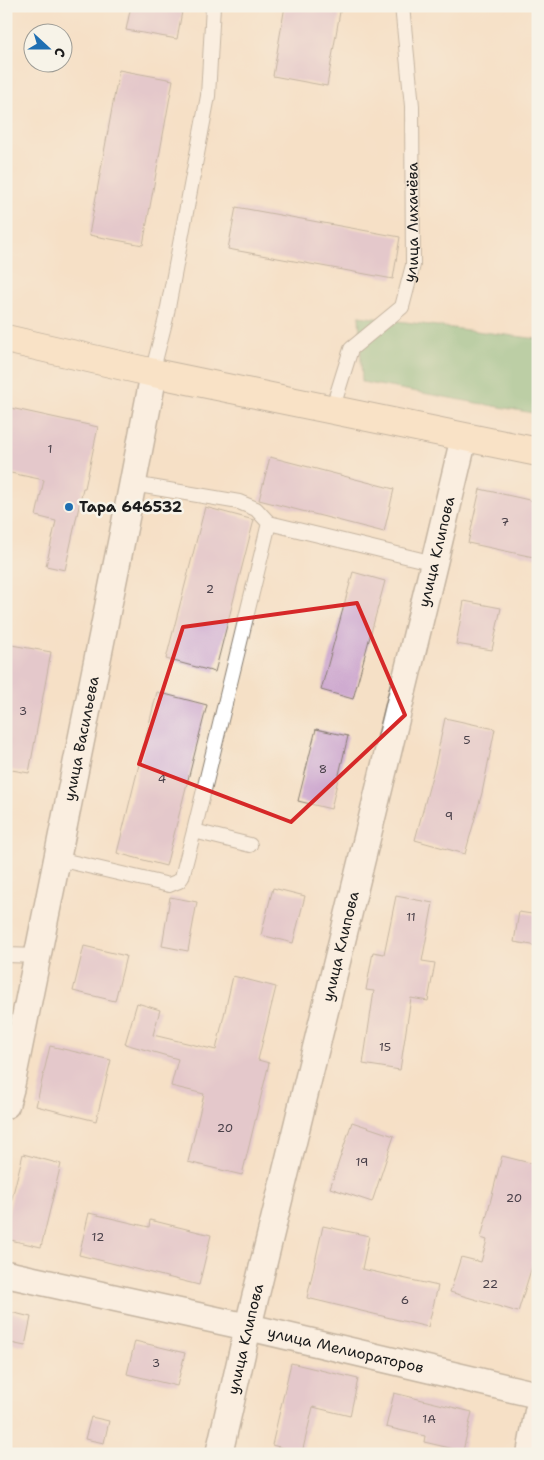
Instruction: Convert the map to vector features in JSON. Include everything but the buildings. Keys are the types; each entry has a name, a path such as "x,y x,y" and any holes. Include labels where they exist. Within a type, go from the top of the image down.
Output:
{"street":[{"path":"6,339 153,373 538,452"},
{"name":"улица Васильева","path":"6,1104 58,859 133,484 153,373"},
{"name":"улица Клипова","path":"219,1454 248,1327 464,437"},
{"name":"улица Мелиораторов","path":"6,1274 248,1327 538,1395"},
{"path":"530,1454 538,1411"}],"lane":[{"path":"153,373 166,318 208,96 213,6"},
{"name":"улица Лихачёва","path":"332,410 351,349 402,307 413,265 412,106 402,6"},
{"path":"133,484 239,502 256,509 269,523 434,563"},
{"path":"58,859 169,885 179,881 182,877 269,523"},
{"path":"194,831 250,844"},
{"path":"6,955 38,956"}],"highlighted area":[{"path":"357,603 405,715 291,822 139,764 183,627"}],"green space":[{"path":"359,316 538,339 538,414 362,382"}],"place":[{"name":"Тара 646532","path":"69,507"}]}
